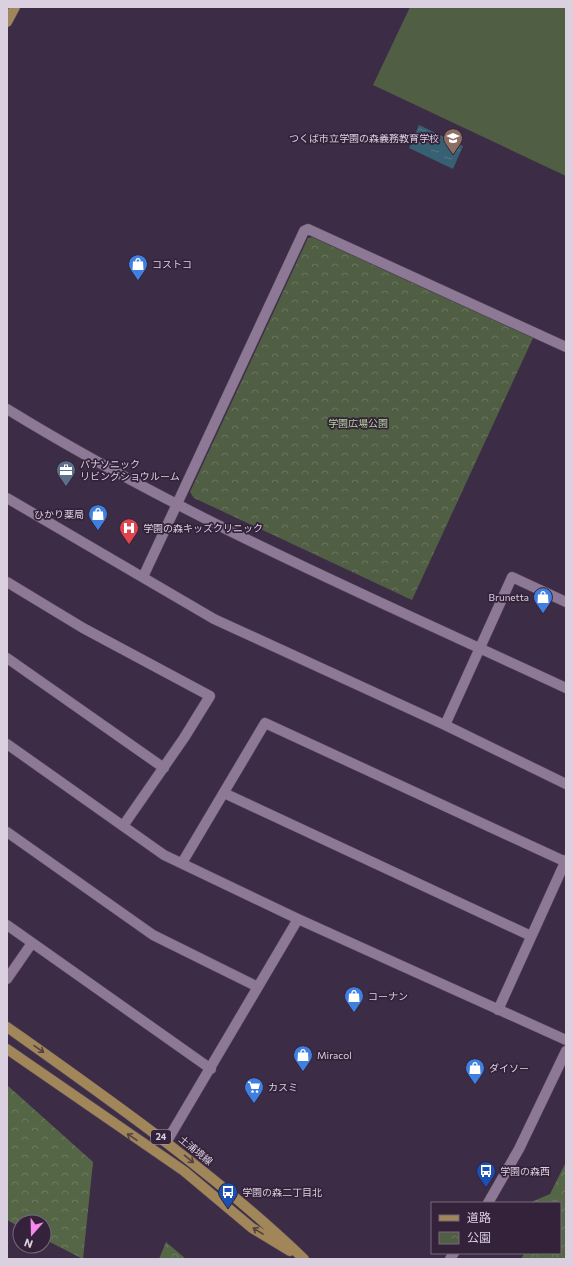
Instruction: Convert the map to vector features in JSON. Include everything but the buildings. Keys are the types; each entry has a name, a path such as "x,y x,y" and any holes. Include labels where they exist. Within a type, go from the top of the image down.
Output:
{"main road":[{"path":"7,22 15,7"},
{"name":"土浦境線","path":"7,1027 167,1142 260,1216 304,1259"},
{"name":"土浦境線","path":"7,1049 184,1172 252,1228 304,1259"}],"street":[{"path":"143,577 304,231 308,229 566,347"},
{"path":"7,409 177,506 356,592 566,688"},
{"path":"7,498 214,619 445,725 566,784"},
{"path":"445,725 512,577 566,602"},
{"path":"7,582 83,628 210,696 164,768 123,826"},
{"path":"7,658 164,768"},
{"path":"182,863 265,723 566,861 498,1010"},
{"path":"7,744 164,855 298,919 566,1040"},
{"path":"224,793 531,936"},
{"path":"7,832 153,935 258,986"},
{"path":"167,1142 298,919"},
{"path":"7,925 211,1069"},
{"path":"7,979 32,943"},
{"path":"489,1202 519,1149 566,1051"}],"green space":[{"path":"410,7 566,7 566,176 373,85"},
{"name":"学園広場公園","path":"312,237 533,338 412,600 194,498 190,492 308,238"},
{"path":"7,1085 93,1162 83,1259 52,1243 52,1214 12,1214 12,1223 7,1220"},
{"path":"566,1162 566,1259 521,1259 524,1254 561,1254 561,1202 531,1202 550,1194"},
{"path":"166,1242 186,1259 159,1259"}],"water":[{"path":"419,125 463,146 453,169 409,148"}],"place":[{"name":"つくば市立学園の森義務教育学校","path":"453,155"},
{"name":"コストコ","path":"138,281"},
{"name":"パナソニック リビングショウルーム","path":"66,487"},
{"name":"ひかり薬局","path":"98,531"},
{"name":"学園の森キッズクリニック","path":"129,545"},
{"name":"Brunetta","path":"543,614"},
{"name":"コーナン","path":"354,1013"},
{"name":"Miracol","path":"303,1072"},
{"name":"ダイソー","path":"475,1085"},
{"name":"カスミ","path":"254,1104"},
{"name":"学園の森西","path":"486,1188"},
{"name":"学園の森二丁目北","path":"228,1209"}]}
